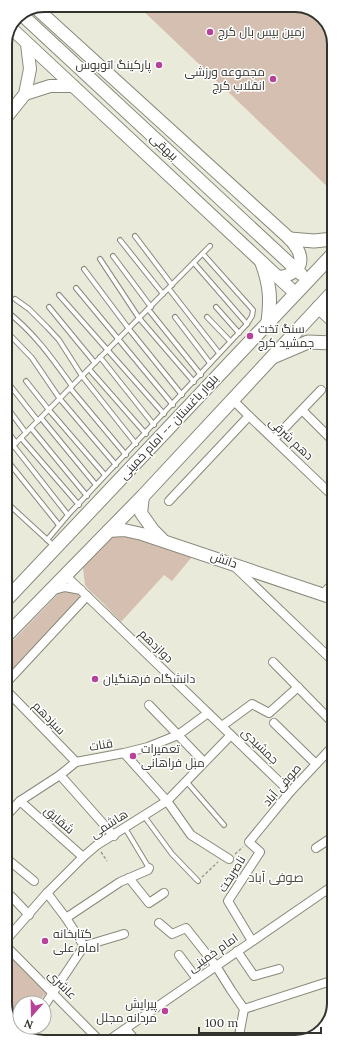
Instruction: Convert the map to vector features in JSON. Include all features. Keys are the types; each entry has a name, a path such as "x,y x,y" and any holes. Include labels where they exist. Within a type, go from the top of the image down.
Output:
{"main road":[{"name":"بیهقی","path":"41,12 290,239 297,248 300,256 296,270"},
{"name":"بیهقی","path":"25,18 308,280"},
{"name":"بیهقی","path":"14,31 295,293"},
{"path":"12,110 25,94 30,69 27,44"},
{"path":"25,94 50,86 73,86"},
{"path":"290,239 314,241 327,240"},
{"name":"بلوار باغستان -- امام خمینی","path":"12,592 51,543 327,260"},
{"path":"262,263 270,289 268,322"},
{"path":"277,277 288,276 296,270"},
{"path":"12,630 143,496 327,298"},
{"path":"318,308 327,316"},
{"path":"270,358 308,342 327,343"},
{"name":"دانش","path":"143,496 141,513 153,530 163,540 327,596"},
{"path":"108,531 124,530 163,540"}],"street":[{"path":"274,440 321,390"},
{"name":"دهم شرقی","path":"233,400 327,490"},
{"path":"302,410 327,435"},
{"path":"169,502 249,416"},
{"path":"83,556 76,570 76,577 84,593"},
{"path":"231,562 327,655"},
{"name":"دوازدهم","path":"65,575 231,735"},
{"path":"45,596 57,588 65,587 84,593"},
{"path":"12,676 84,593"},
{"path":"273,662 327,717"},
{"path":"222,726 252,704 269,713 298,687"},
{"name":"سیزدهم","path":"12,696 76,762"},
{"path":"149,705 204,762"},
{"name":"قنات","path":"12,810 20,801 60,776 76,762 148,747 178,735 208,713"},
{"path":"274,723 316,764"},
{"name":"هاشمی","path":"12,933 47,894 83,857 97,845 114,836 167,801 231,735"},
{"name":"جمشیدی","path":"231,735 290,792"},
{"name":"صوفی آباد","path":"250,842 290,792 327,752"},
{"path":"124,753 167,801 191,835 229,859"},
{"path":"60,776 114,836"},
{"name":"شقایق","path":"20,801 83,857"},
{"path":"316,848 327,841"},
{"name":"ناصربخت","path":"250,842 260,852 228,901 252,941"},
{"path":"12,863 34,881"},
{"path":"66,918 128,878 148,870 149,868"},
{"path":"128,878 149,904 164,893"},
{"name":"امام خمینی","path":"117,1035 327,890"},
{"path":"47,894 66,918 84,946"},
{"path":"12,897 29,915"},
{"path":"159,923 172,934 186,928 216,966 244,1009 239,1035"},
{"path":"53,994 84,946 124,934"},
{"path":"237,951 254,976 279,969"},
{"name":"عاشری","path":"12,952 94,1035"},
{"path":"179,955 197,979"},
{"path":"244,1009 327,982"},
{"path":"126,1029 131,1035"}],"lane":[{"path":"135,236 219,352"},
{"path":"120,240 163,294"},
{"path":"12,447 210,246"},
{"path":"12,507 51,543 59,525 105,475 146,434 201,375 219,352 247,324 252,316 253,310 203,254"},
{"path":"113,256 149,308 201,375"},
{"path":"100,259 139,318 194,382"},
{"path":"194,263 247,324"},
{"path":"84,269 129,329 182,395"},
{"path":"76,288 173,405"},
{"path":"60,296 164,414"},
{"path":"15,299 29,309 47,327 69,355 82,376 136,444"},
{"path":"50,306 95,363"},
{"path":"216,306 239,333"},
{"path":"12,315 38,341 71,387 126,455"},
{"path":"175,317 210,363"},
{"path":"207,317 230,341"},
{"path":"12,337 32,358 60,399 116,465"},
{"path":"100,358 154,425"},
{"path":"89,369 146,434"},
{"path":"26,381 105,475"},
{"path":"12,386 39,420 96,485"},
{"path":"12,414 26,433"},
{"path":"31,428 86,496"},
{"path":"21,438 78,505"},
{"path":"12,439 68,515"},
{"path":"12,466 59,525"},
{"path":"186,781 224,825"},
{"path":"144,816 172,854 198,881"},
{"path":"125,828 149,868"}],"path":[{"path":"198,881 216,862 229,859 250,842"},
{"path":"97,845 107,861"}],"shaded area":[{"name":"مجموعه ورزشی انقلاب کرج","path":"144,12 298,12 308,14 318,21 326,35 327,44 327,186"},
{"path":"126,534 190,553 191,558 172,581 164,575 121,622 85,585 83,568 87,559 111,536"},
{"path":"65,587 78,593 80,597 12,671 12,642"},
{"path":"12,956 47,992 45,995 12,995"}],"place":[{"name":"زمین بیس بال کرج","path":"210,32"},
{"name":"پارکینگ اتوبوس","path":"159,65"},
{"name":"مجموعه ورزشی انقلاب کرج","path":"273,79"},
{"name":"سنگ تخت جمشید کرج","path":"250,336"},
{"name":"دانشگاه فرهنگیان","path":"95,679"},
{"name":"تعمیرات مبل فراهانی","path":"133,756"},
{"name":"کتابخانه امام علی","path":"45,941"},
{"name":"پیرایش مردانه مجلل","path":"165,1011"}],"district":[{"name":"صوفی آباد","path":"276,877"}]}
